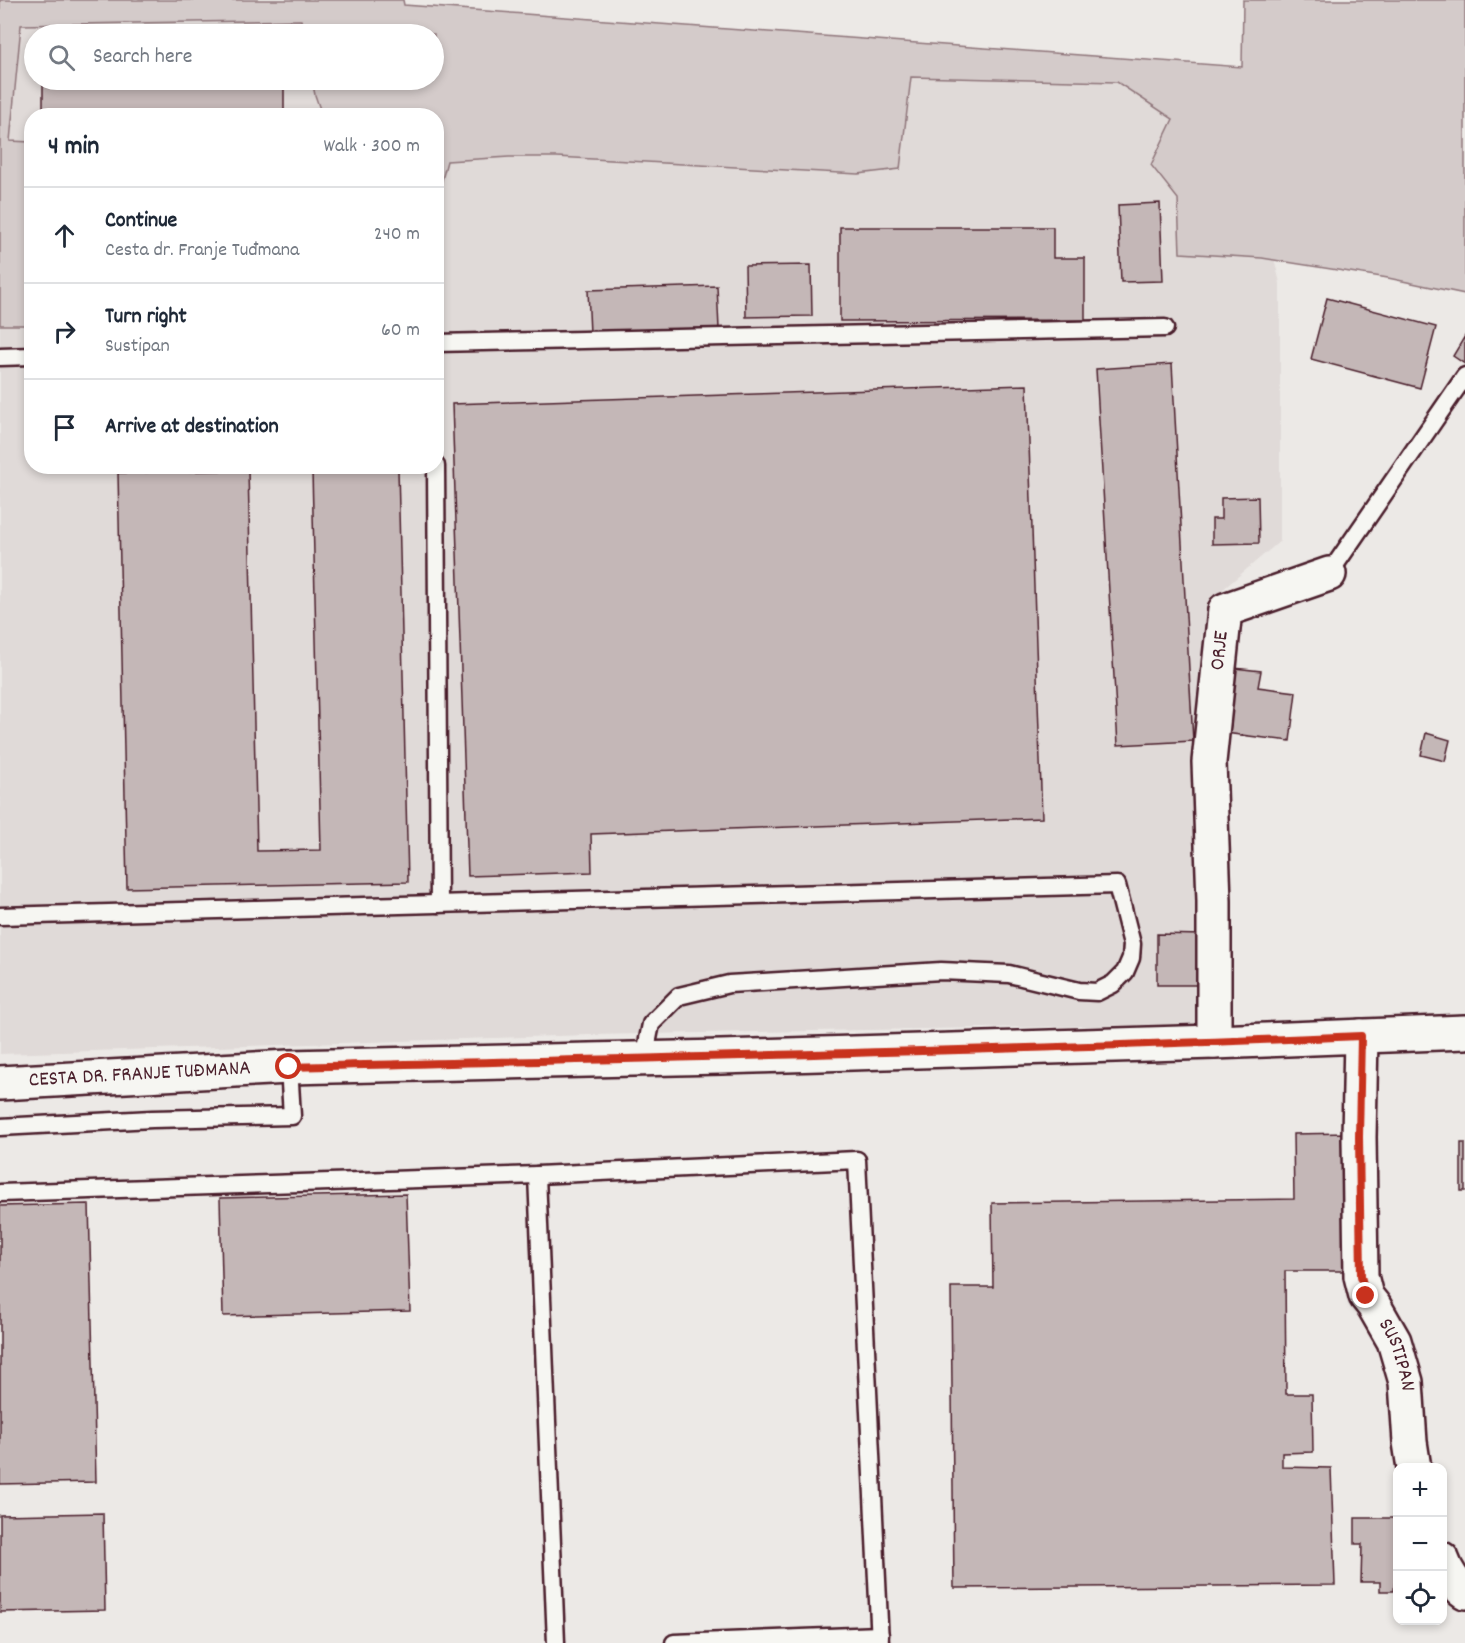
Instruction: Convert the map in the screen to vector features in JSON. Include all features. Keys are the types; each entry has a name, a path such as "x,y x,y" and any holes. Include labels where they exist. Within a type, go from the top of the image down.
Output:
{"main road":[{"name":"ORJE","path":"1214,1042 1214,901 1209,762 1225,610 1329,574"},
{"name":"CESTA DR. FRANJE TUĐMANA","path":"0,1083 289,1067 644,1059 1465,1032"},
{"name":"SUSTIPAN","path":"1361,1036 1359,1137 1361,1276 1366,1296 1394,1341 1407,1382 1413,1463"},
{"path":"1447,1570 1460,1589 1465,1592"}],"lane":[{"path":"444,343 1165,328"},
{"path":"0,357 24,356"},
{"name":"ORJE","path":"1329,574 1465,376"},
{"path":"436,474 439,904"},
{"path":"0,916 1117,885 1132,944 1131,958 1125,972 1113,984 1097,992 1079,991 1009,974 941,971 729,984 679,996 651,1024 644,1059"},
{"path":"0,1127 152,1119 292,1116 289,1067"},
{"path":"0,1193 537,1175 857,1160 880,1639 674,1643"},
{"path":"537,1175 556,1643"}],"shaded area":[{"path":"0,0 403,0 404,5 1242,67 1243,0 1465,0 1465,294 1388,278 1262,258 1180,253 1178,199 1151,165 1173,119 1117,82 911,77 900,169 858,174 557,157 509,157 447,161 444,172 444,108 320,108 314,90 444,90 444,24 302,24 301,20 24,24 21,25 10,141 24,142 24,325 0,325"},
{"path":"403,5 1228,66 1280,283 1280,541 1221,591 1202,633 1207,1024 590,1035 0,1054 0,26 24,25 24,90 444,90 444,24 38,24"}],"building":[{"path":"43,90 284,90 284,108 43,108"},
{"path":"1160,203 1163,281 1121,282 1118,205"},
{"path":"840,227 1053,227 1053,258 1085,258 1085,320 840,321"},
{"path":"811,265 812,316 746,317 745,266"},
{"path":"717,286 719,329 590,333 588,290"},
{"path":"1327,298 1436,327 1420,388 1311,359"},
{"path":"1465,336 1465,364 1453,356"},
{"path":"1172,364 1193,741 1118,745 1096,369"},
{"path":"1027,385 1042,818 591,834 592,872 468,876 452,404"},
{"path":"118,474 248,474 257,851 321,850 312,474 398,474 408,882 127,888"},
{"path":"1258,497 1259,543 1212,544 1212,519 1221,519 1221,498"},
{"path":"1234,668 1261,671 1258,687 1296,692 1290,741 1225,733"},
{"path":"1426,733 1450,740 1445,761 1421,755"},
{"path":"1157,934 1202,935 1202,985 1157,985"},
{"path":"1349,1133 1351,1271 1285,1271 1286,1394 1312,1394 1313,1452 1282,1453 1282,1467 1331,1468 1335,1585 954,1588 951,1287 993,1287 992,1203 1294,1199 1293,1134"},
{"path":"1461,1143 1465,1143 1465,1191 1461,1191"},
{"path":"406,1194 410,1311 223,1316 220,1198"},
{"path":"89,1204 96,1482 0,1484 0,1206"},
{"path":"103,1513 105,1610 0,1612 0,1515"},
{"path":"1355,1518 1393,1518 1393,1591 1380,1591 1380,1582 1361,1582 1362,1544 1355,1544"}],"route":[{"path":"289,1067 721,1057 1361,1036 1359,1137 1361,1276 1366,1296"}]}
